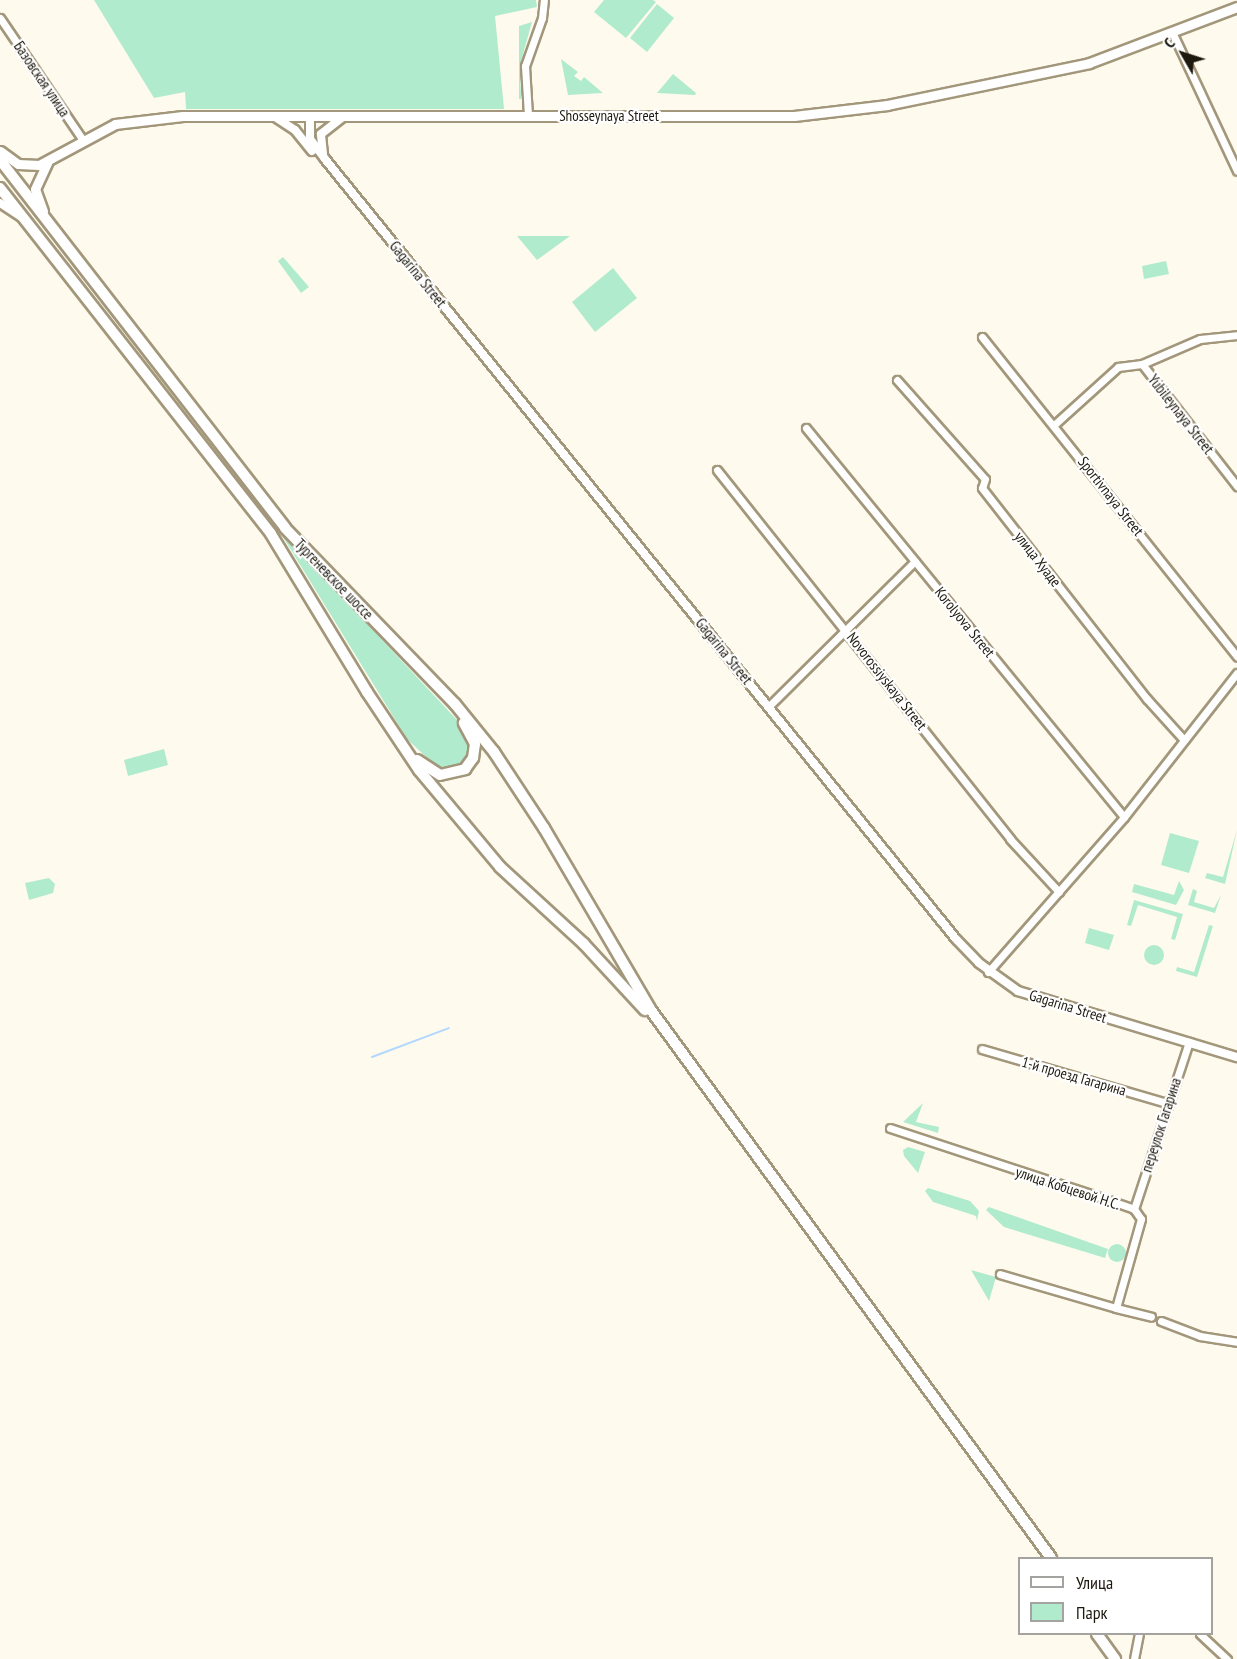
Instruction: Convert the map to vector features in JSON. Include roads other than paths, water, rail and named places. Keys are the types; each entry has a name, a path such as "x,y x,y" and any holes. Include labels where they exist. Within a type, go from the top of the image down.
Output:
{"highway":[{"name":"Тургеневское шоссе","path":"0,160 61,242 285,528 455,704 494,752 544,828 648,1010"},
{"name":"Тургеневское шоссе","path":"0,188 271,534 405,750 501,867 584,944 648,1010"},
{"path":"405,750 440,775 465,769 473,758 475,744 455,704"},
{"path":"648,1010 1043,1557"},
{"path":"648,1010 1050,1557"},
{"path":"1098,1635 1115,1659"},
{"path":"1104,1635 1120,1659"}],"main road":[{"name":"Shosseynaya Street","path":"1173,32 1190,19 1237,1"},
{"name":"Shosseynaya Street","path":"47,163 83,140 115,124 147,118 528,115 794,116 887,105 1089,63 1237,8"},
{"path":"0,151 26,166 47,163"},
{"path":"47,163 35,189 61,242"}],"street":[{"path":"528,115 525,66 542,18 544,0"},
{"name":"Базовская улица","path":"0,18 83,140"},
{"path":"1173,32 1237,171"},
{"path":"275,117 325,159"},
{"name":"Gagarina Street","path":"310,117 310,139 325,159 956,939 988,972 1018,991 1237,1057"},
{"path":"325,159 321,134 343,117"},
{"path":"0,204 23,218"},
{"name":"Yubileynaya Street","path":"1237,335 1200,339 1142,364 1237,486"},
{"name":"Sportivnaya Street","path":"982,337 1055,424 1237,657"},
{"path":"1055,424 1119,367 1142,364"},
{"name":"улица Хуаде","path":"897,380 985,479 982,488 1147,699 1184,740"},
{"name":"Korolyova Street","path":"806,428 1124,817"},
{"name":"Novorossiyskaya Street","path":"717,470 847,630 1010,839 1059,892"},
{"path":"768,706 915,561"},
{"path":"988,972 1124,817 1237,673"},
{"name":"переулок Гагарина","path":"1134,1209 1167,1103 1189,1042"},
{"name":"1-й проезд Гагарина","path":"982,1049 1167,1103"},
{"name":"улица Кобцевой Н.С.","path":"890,1128 1134,1209 1142,1219 1116,1308"},
{"path":"1000,1274 1151,1317"},
{"path":"1161,1321 1200,1336 1237,1342"},
{"path":"1134,1659 1139,1635"},
{"path":"1201,1635 1227,1659"}],"waterway":[{"path":"372,1057 449,1028"}]}
